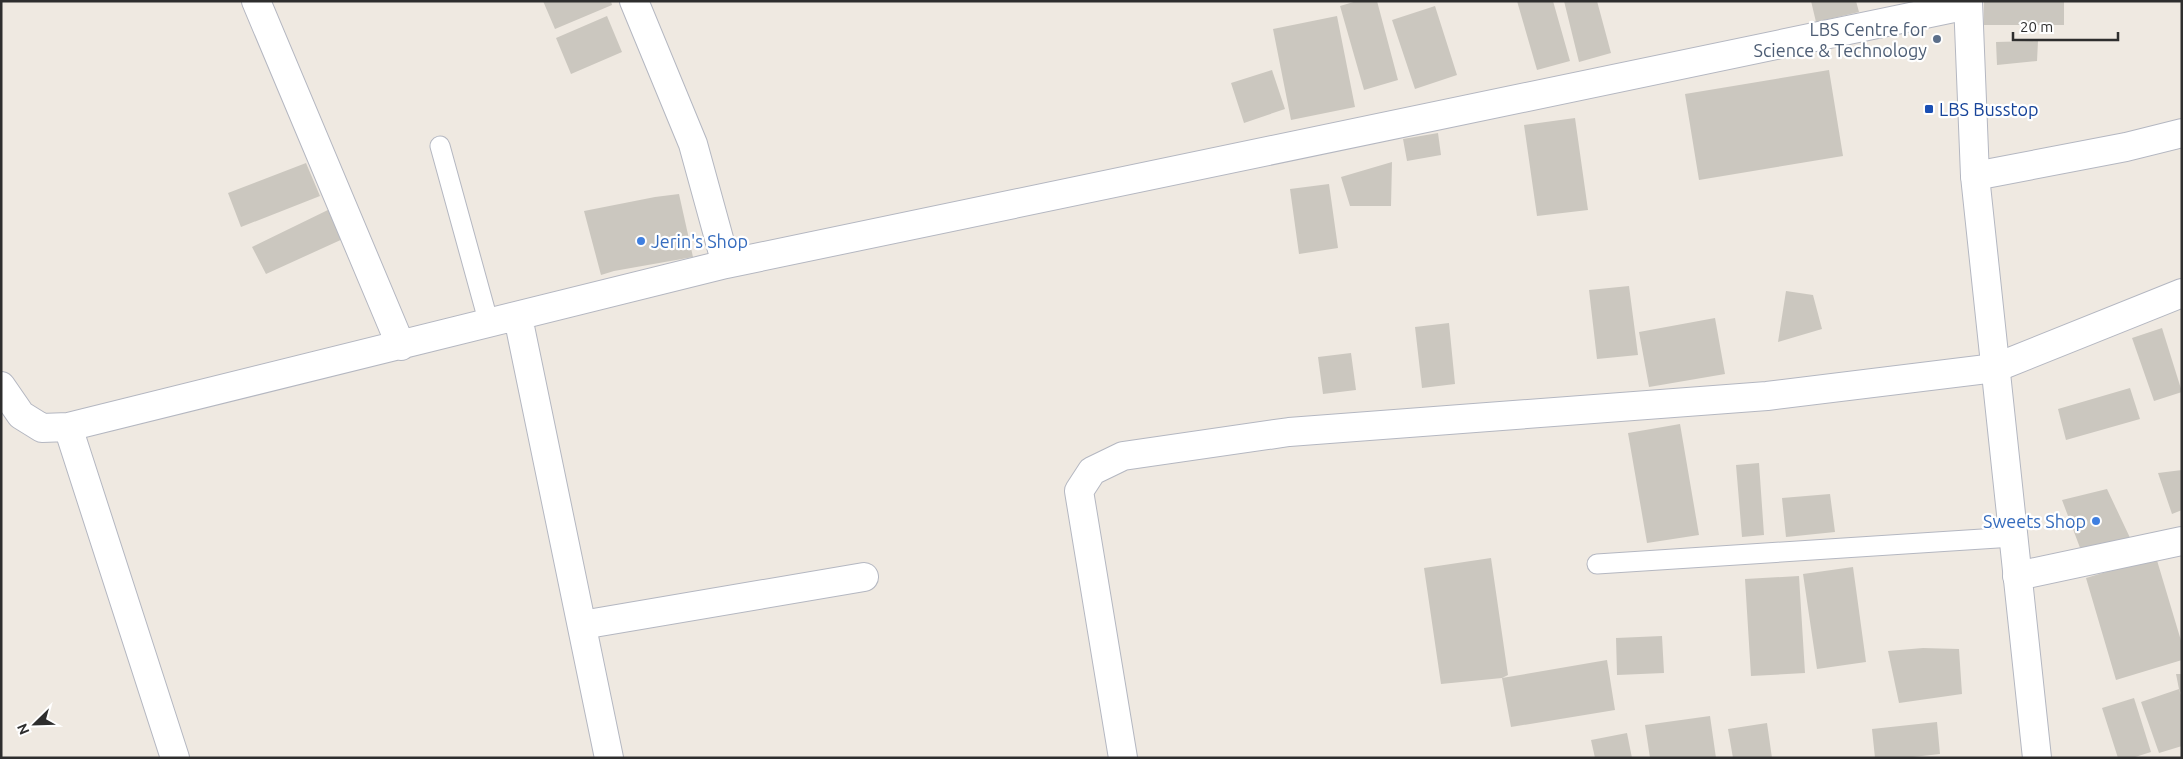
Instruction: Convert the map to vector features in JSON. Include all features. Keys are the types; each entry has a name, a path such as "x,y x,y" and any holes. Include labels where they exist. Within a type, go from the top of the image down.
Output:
{"street":[{"path":"256,1 401,346"},
{"path":"634,1 693,144 726,264"},
{"path":"1,386 21,415 42,428 68,427 726,264 1968,3 1975,176 2037,758"},
{"path":"1975,176 2182,133"},
{"path":"1123,758 1079,491 1092,470 1124,456 1289,432 1767,396 1995,368 2182,293"},
{"path":"518,317 609,758"},
{"path":"68,427 175,758"},
{"path":"2017,576 2182,541"},
{"path":"582,626 864,577"}],"lane":[{"path":"440,146 489,324"},
{"path":"1597,564 2013,537"}],"building":[{"path":"543,1 611,1 612,5 555,29"},
{"path":"1357,1 1377,1 1398,80 1364,90 1340,6"},
{"path":"1517,1 1553,1 1570,61 1537,70"},
{"path":"1564,1 1597,1 1611,53 1579,62"},
{"path":"1811,1 1856,1 1859,12 1816,22"},
{"path":"1984,1 2064,1 2064,25 1984,25"},
{"path":"1435,6 1457,75 1415,89 1392,20"},
{"path":"607,16 622,52 571,74 556,38"},
{"path":"1337,16 1355,107 1291,120 1273,29"},
{"path":"2038,41 2037,61 1997,65 1996,42"},
{"path":"1272,70 1285,109 1244,123 1231,83"},
{"path":"1829,70 1843,156 1699,180 1685,94"},
{"path":"1575,118 1588,210 1537,216 1524,125"},
{"path":"1438,133 1441,155 1407,161 1403,139"},
{"path":"1392,162 1391,206 1350,206 1341,177"},
{"path":"306,163 320,196 241,227 228,193"},
{"path":"1329,184 1338,248 1299,254 1290,189"},
{"name":"Jerin's Shop","path":"679,194 693,257 601,275 584,211"},
{"path":"332,208 345,238 266,274 252,247"},
{"path":"1629,286 1638,355 1597,359 1589,290"},
{"path":"1786,291 1813,295 1822,329 1778,342"},
{"path":"1715,318 1725,374 1649,387 1639,332"},
{"path":"1449,323 1455,384 1422,388 1415,327"},
{"path":"2162,328 2182,392 2154,401 2132,338"},
{"path":"1351,353 1356,390 1323,394 1318,357"},
{"path":"2130,388 2140,419 2066,440 2058,409"},
{"path":"1680,424 1699,535 1647,543 1628,433"},
{"path":"1759,463 1764,535 1742,537 1736,465"},
{"path":"2182,470 2182,510 2172,514 2158,473"},
{"name":"Sweets Shop","path":"2107,489 2132,542 2085,561 2062,500"},
{"path":"1830,494 1835,532 1786,537 1782,498"},
{"path":"2156,557 2182,644 2182,660 2116,680 2086,578"},
{"path":"1491,558 1508,675 1502,678 1441,684 1424,568"},
{"path":"1853,567 1866,662 1817,669 1803,574"},
{"path":"1799,576 1805,673 1751,676 1745,579"},
{"path":"1662,636 1664,673 1617,675 1616,638"},
{"path":"1923,648 1959,649 1962,694 1899,703 1888,651"},
{"path":"1607,660 1615,710 1511,727 1502,678"},
{"path":"2176,674 2182,674 2182,695 2179,689"},
{"path":"2179,689 2182,698 2182,746 2159,753 2141,702"},
{"path":"2134,698 2151,752 2132,758 2118,758 2102,708"},
{"path":"1710,716 1716,758 1650,758 1645,725"},
{"path":"1937,722 1940,754 1904,758 1875,758 1872,729"},
{"path":"1767,723 1772,758 1733,758 1728,729"},
{"path":"1627,733 1632,758 1595,758 1591,740"}],"place":[{"name":"LBS Centre for Science & Technology","path":"1937,39"},
{"name":"LBS Busstop","path":"1929,109"},
{"name":"Jerin's Shop","path":"641,241"},
{"name":"Sweets Shop","path":"2096,521"}]}
